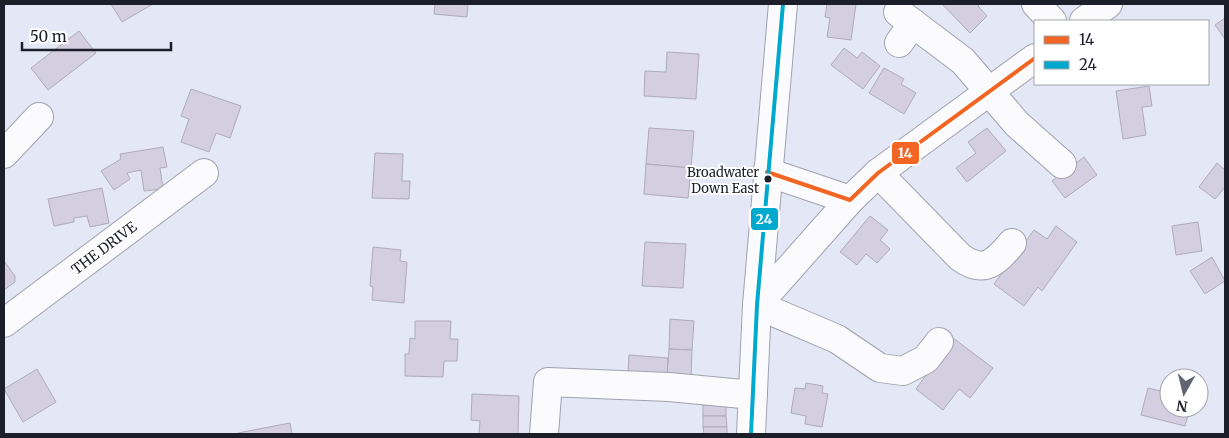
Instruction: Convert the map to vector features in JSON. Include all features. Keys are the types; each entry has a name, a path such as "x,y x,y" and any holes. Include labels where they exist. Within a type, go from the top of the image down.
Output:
{"street":[{"path":"751,434 757,305 783,4"},
{"path":"1036,4 1051,20"},
{"path":"1085,20 1108,4"},
{"path":"903,26 963,61 1018,124 1062,164"},
{"path":"757,305 850,200 878,173 1034,59"},
{"path":"4,154 39,117"},
{"path":"767,172 850,200"},
{"name":"THE DRIVE","path":"4,323 204,173"},
{"path":"878,173 970,265 988,264 998,259 1012,243"},
{"path":"757,305 838,339 880,368 903,371 926,359 939,342"},
{"path":"544,434 548,382 669,386 753,395"}],"building":[{"path":"111,4 153,4 122,22"},
{"path":"435,4 468,4 467,17 434,14"},
{"path":"827,4 856,4 851,40 827,37 830,18 825,17"},
{"path":"942,4 980,4 978,6 987,16 970,33"},
{"path":"1225,18 1225,39 1215,25"},
{"path":"79,31 96,53 48,90 31,68"},
{"path":"844,48 857,58 862,52 880,66 863,89 831,65"},
{"path":"667,52 699,54 696,99 644,96 645,71 666,72"},
{"path":"884,68 904,79 901,84 916,93 904,114 869,93"},
{"path":"1149,86 1152,106 1142,107 1146,135 1123,139 1116,91"},
{"path":"191,89 241,106 230,138 216,133 209,152 181,142 189,119 181,116"},
{"path":"649,128 694,131 691,168 646,164"},
{"path":"987,128 1006,151 967,182 956,168 976,153 968,142"},
{"path":"163,147 167,167 160,168 163,189 144,191 141,170 127,173 130,179 114,190 101,171 121,159 120,154"},
{"path":"375,153 403,154 402,181 410,181 409,199 372,198"},
{"path":"1084,157 1097,175 1065,198 1052,181"},
{"path":"1217,163 1225,170 1225,187 1215,199 1199,187"},
{"path":"646,164 691,168 688,198 644,194"},
{"path":"102,188 109,223 90,227 87,216 74,218 74,222 54,226 48,199"},
{"path":"870,216 888,230 880,240 890,249 877,263 866,254 857,265 840,252"},
{"path":"1198,222 1202,251 1176,255 1172,226"},
{"path":"1056,226 1077,242 1042,291 1038,287 1024,306 994,284 1034,230 1047,239"},
{"path":"645,242 686,244 683,288 642,286"},
{"path":"373,247 401,250 400,261 407,262 404,303 372,300 373,287 370,286"},
{"path":"1212,257 1225,281 1205,294 1190,271"},
{"path":"4,261 15,276 15,282 4,290"},
{"path":"670,319 694,321 692,350 669,349"},
{"path":"415,321 451,321 450,339 458,339 457,361 444,361 443,377 405,376 405,354 409,354 410,338 415,339"},
{"path":"953,338 993,368 970,398 959,389 943,410 916,389"},
{"path":"669,349 692,350 691,378 667,377"},
{"path":"629,355 668,358 667,377 628,374"},
{"path":"37,369 56,402 23,422 4,389"},
{"path":"806,383 823,386 822,393 828,394 822,427 805,424 806,416 791,413 795,388 805,389"},
{"path":"1148,388 1159,391 1159,418 1187,418 1185,426 1141,415"},
{"path":"472,394 519,396 518,434 479,434 480,421 471,420"},
{"path":"703,405 726,405 726,416 703,416"},
{"path":"703,416 726,416 727,427 703,427"},
{"path":"290,423 292,434 238,434 238,433"},
{"path":"703,427 727,427 727,434 704,434"}],"transit line":[{"name":"24","path":"751,434 757,305 783,4"},
{"name":"14","path":"767,172 850,200 878,173 1034,59"}],"place":[{"name":"Broadwater Down East","path":"768,179"}]}
